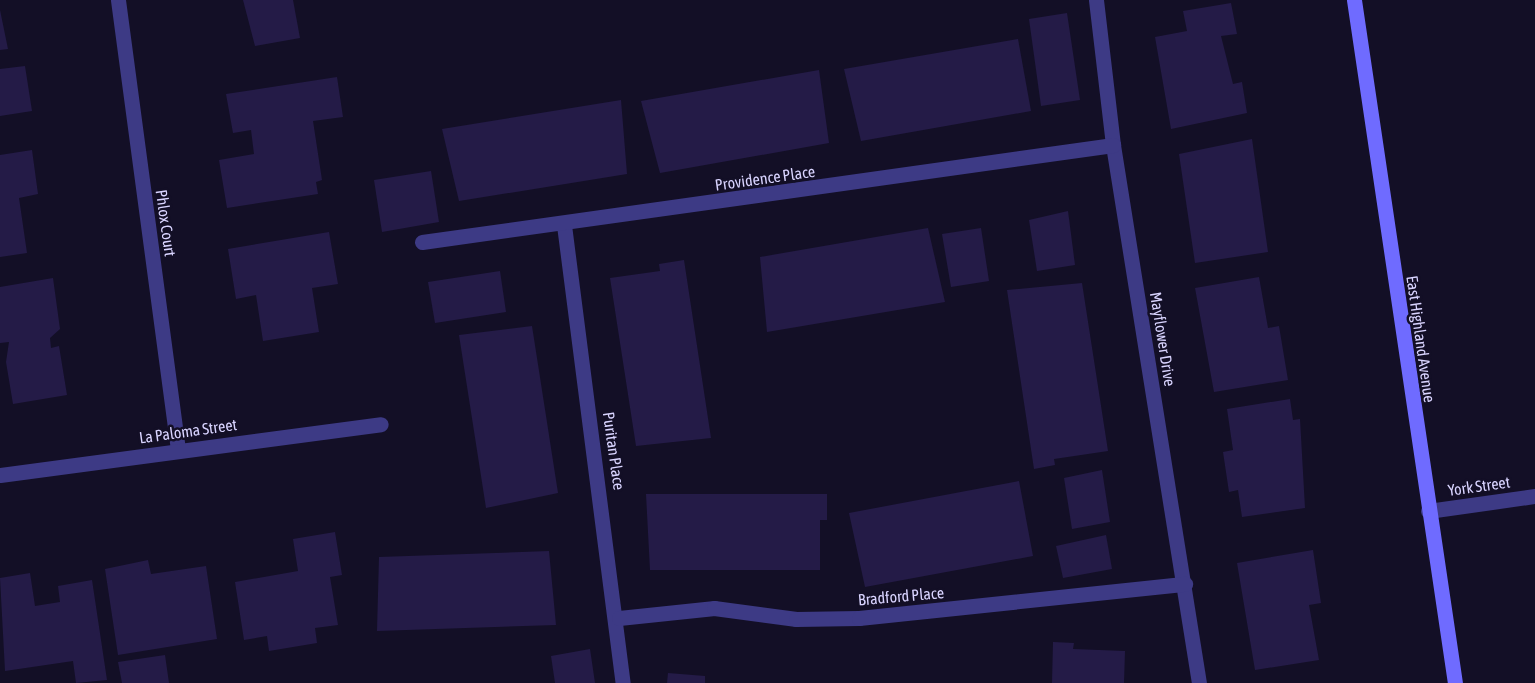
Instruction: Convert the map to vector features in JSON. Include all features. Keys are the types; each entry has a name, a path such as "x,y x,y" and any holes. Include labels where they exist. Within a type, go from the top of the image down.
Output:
{"street":[{"name":"Phlox Court","path":"118,0 178,450"},
{"name":"Mayflower Drive","path":"1096,0 1113,145 1185,584 1199,683"},
{"name":"East Highland Avenue","path":"1354,0 1455,683"},
{"name":"Providence Place","path":"422,242 564,225 1113,145"},
{"name":"Puritan Place","path":"564,225 619,618 623,683"},
{"name":"La Paloma Street","path":"0,475 381,424"},
{"name":"York Street","path":"1428,511 1535,496"},
{"name":"Bradford Place","path":"619,618 714,608 796,619 859,618 1185,584"}],"building":[{"path":"243,0 293,0 300,38 255,46"},
{"path":"1231,3 1237,34 1221,36 1233,84 1242,82 1247,113 1171,129 1155,37 1187,31 1183,11"},
{"path":"0,10 8,49 0,50"},
{"path":"1067,13 1080,100 1041,106 1029,19"},
{"path":"1018,39 1031,111 861,141 844,69"},
{"path":"25,66 32,111 0,116 0,69"},
{"path":"819,70 829,143 660,173 641,101"},
{"path":"337,77 343,117 313,121 322,180 316,182 318,194 227,208 219,160 254,154 251,130 233,133 226,94"},
{"path":"621,100 627,174 459,201 442,129"},
{"path":"1252,139 1268,252 1195,263 1179,154"},
{"path":"32,150 38,194 19,198 27,253 0,257 0,155"},
{"path":"431,171 439,222 382,232 374,180"},
{"path":"1068,211 1075,265 1037,271 1029,220"},
{"path":"928,228 945,302 767,332 760,257"},
{"path":"981,228 989,281 951,287 942,234"},
{"path":"329,232 338,284 312,288 319,332 263,341 256,295 236,299 228,249"},
{"path":"684,260 711,438 636,446 610,278 660,271 659,264"},
{"path":"500,271 506,312 435,323 428,282"},
{"path":"1259,277 1268,328 1279,326 1288,380 1214,392 1195,288"},
{"path":"53,278 60,329 50,338 51,348 59,346 67,395 13,404 6,362 9,342 0,343 0,287"},
{"path":"1082,283 1108,451 1054,459 1055,465 1034,469 1007,290"},
{"path":"532,326 558,493 486,508 459,335"},
{"path":"1290,399 1293,420 1300,419 1305,508 1242,517 1238,490 1229,492 1223,452 1233,450 1227,409"},
{"path":"1102,470 1110,522 1072,529 1064,478"},
{"path":"1019,481 1033,556 865,587 849,513"},
{"path":"646,494 827,494 827,520 820,520 820,570 650,570"},
{"path":"335,532 342,575 330,577 338,625 315,628 317,643 269,651 267,636 244,640 235,582 298,571 293,539"},
{"path":"1106,535 1112,569 1063,578 1056,546"},
{"path":"1313,550 1321,603 1309,605 1319,660 1255,670 1237,563"},
{"path":"549,551 556,625 377,631 379,557"},
{"path":"148,560 151,574 206,566 217,639 118,655 105,569"},
{"path":"30,573 35,606 60,602 58,586 92,580 107,680 76,683 73,661 5,671 0,578"},
{"path":"1053,642 1074,643 1073,649 1125,651 1124,683 1052,683"},
{"path":"590,649 595,683 555,683 551,656"},
{"path":"165,655 169,683 122,683 118,662"},
{"path":"668,673 705,676 705,683 667,683"}]}
